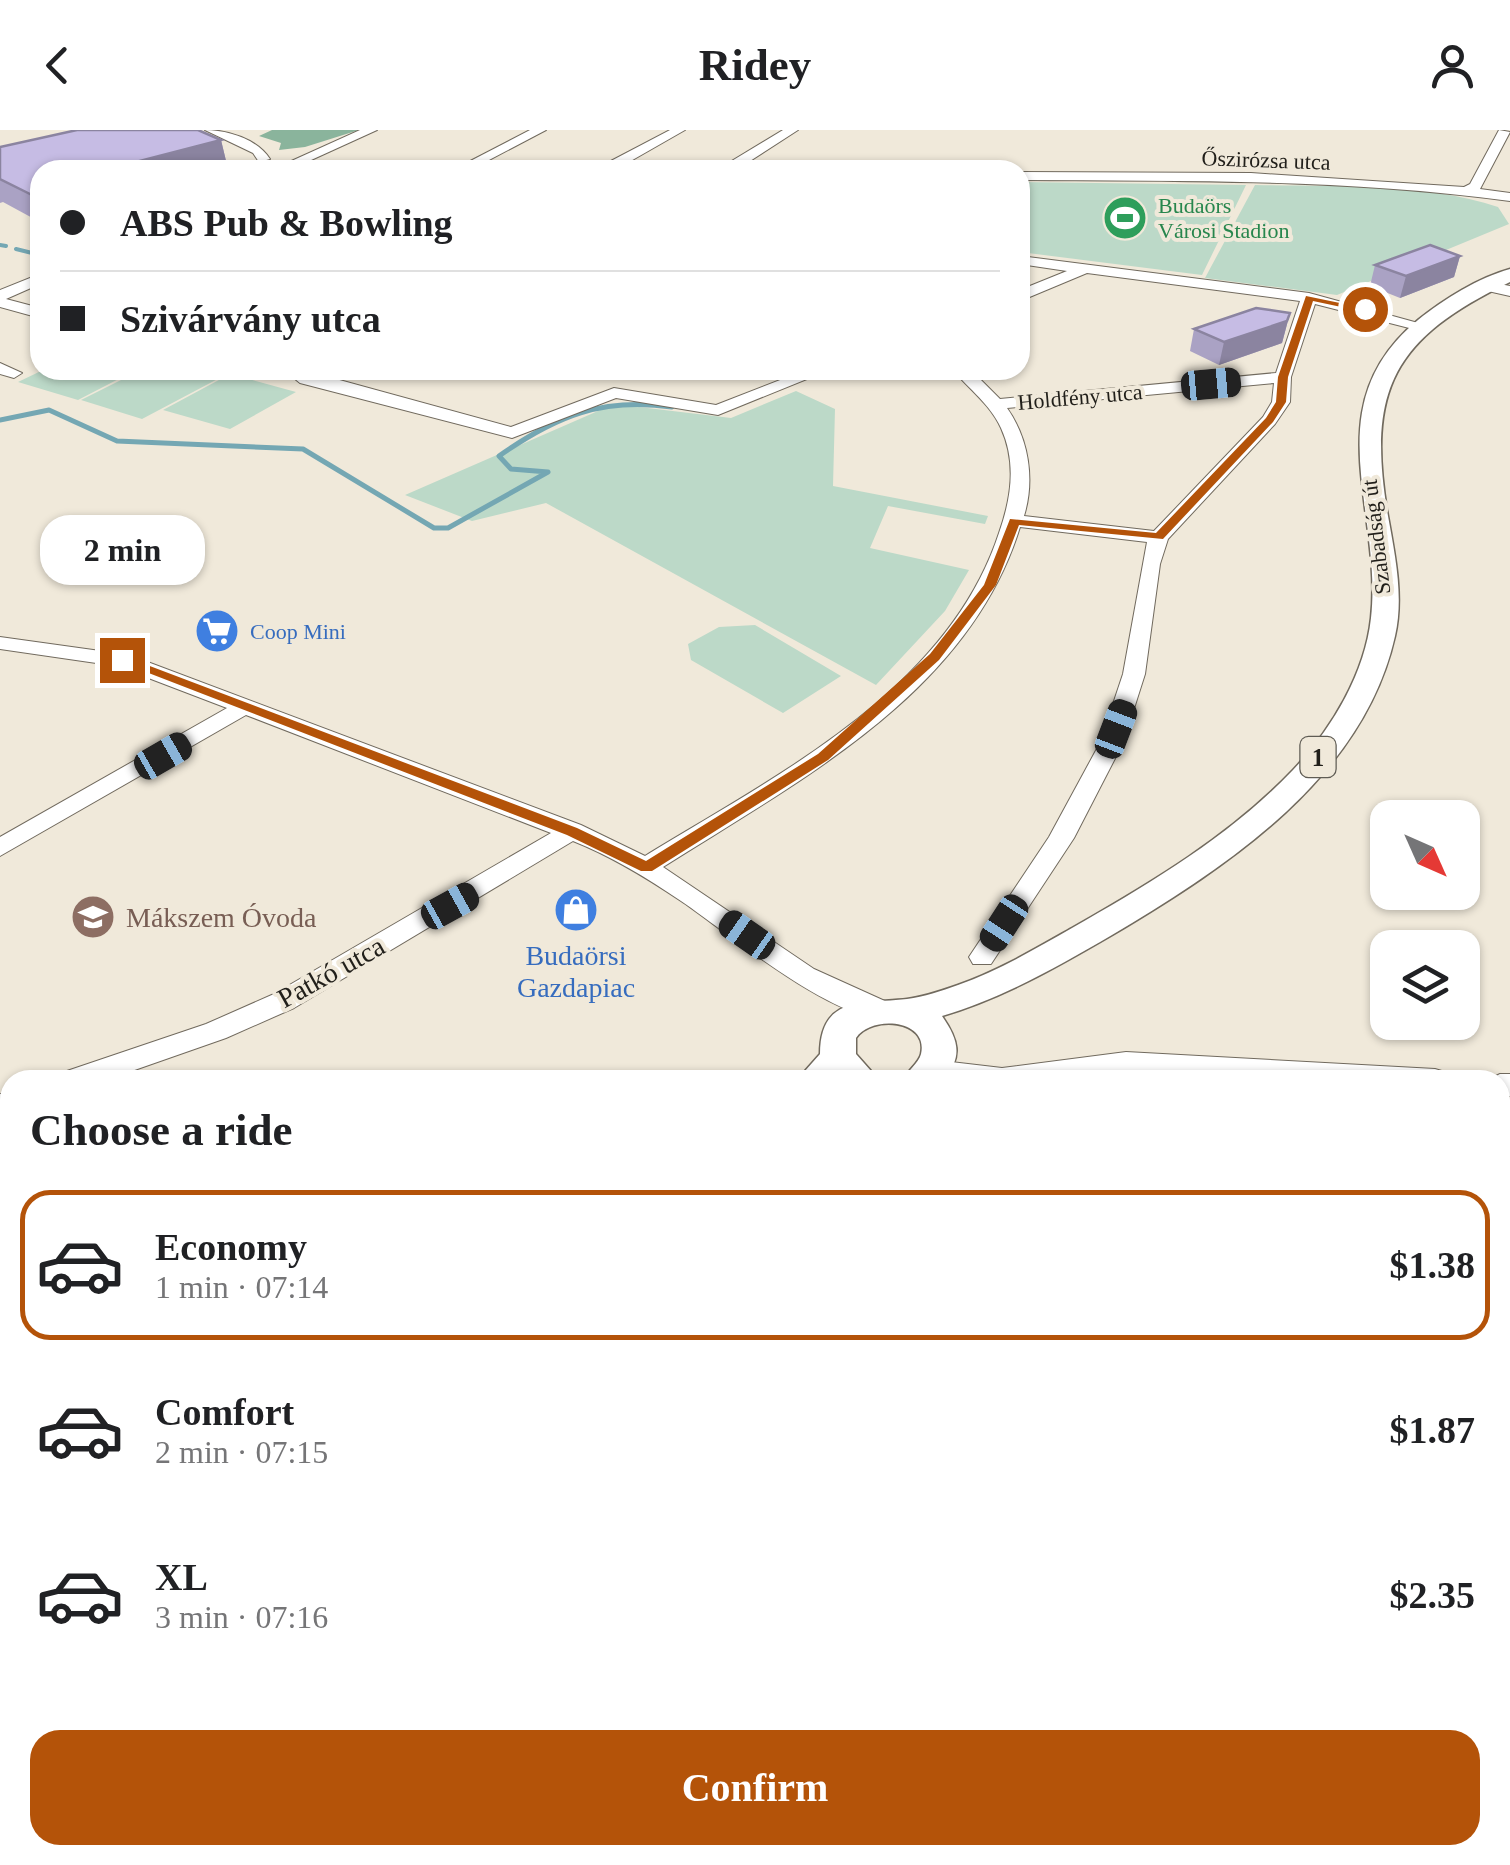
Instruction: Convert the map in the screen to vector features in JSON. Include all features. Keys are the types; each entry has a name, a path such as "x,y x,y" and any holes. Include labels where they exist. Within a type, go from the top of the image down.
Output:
{"main road":[{"name":"Szabadság út","path":"839,1062 858,1015 953,1001 991,970 1175,884 1218,853 1294,786 1346,720 1369,674 1384,621 1382,546 1366,447 1369,416 1390,362 1421,326 1484,286 1510,275"},
{"name":"Szabadság út","path":"932,1065 991,970"},
{"path":"890,1011 934,1030 932,1065"}],"street":[{"path":"211,130 258,150 264,160"},
{"path":"299,160 371,130"},
{"path":"480,160 540,130"},
{"path":"626,160 679,130"},
{"path":"742,160 792,130"},
{"path":"1466,191 1475,187 1503,132"},
{"name":"Őszirózsa utca","path":"1030,176 1251,177 1466,191 1510,198"},
{"path":"1030,261 1310,298 1421,326"},
{"path":"1030,292 1086,268"},
{"path":"0,299 30,283"},
{"path":"1484,286 1510,291"},
{"path":"991,970 1090,790 1125,708 1144,614 1150,558 1159,537 1270,420 1281,402 1283,377 1310,298"},
{"path":"0,299 30,310"},
{"name":"Holdfény utca","path":"997,404 1283,377"},
{"path":"310,380 512,434 614,392 718,410 795,380"},
{"path":"610,380 614,392"},
{"path":"646,867 823,757 935,657 990,585 1014,521 1021,461 997,404 972,380"},
{"path":"1014,521 1159,537"},
{"path":"0,643 122,660 572,831 646,867 804,976 890,1011"},
{"path":"0,848 221,723 244,706"},
{"name":"Patkó utca","path":"103,1070 216,1031 284,1000 572,831"},
{"path":"804,976 839,1062"},
{"path":"1072,1070 1126,1063 1253,1070"},
{"path":"932,1065 957,1070"}],"green space":[{"path":"272,130 359,130 305,147 279,150 281,143 259,136"},
{"name":"Budaörs Városi Stadion","path":"1030,182 1246,185 1202,275 1030,253"},
{"path":"1255,185 1378,187 1439,193 1498,207 1509,224 1337,295 1205,278"},
{"path":"30,376 30,380 117,380 78,400 18,382"},
{"path":"121,380 216,380 142,419 81,400"},
{"path":"219,380 252,380 296,392 230,429 163,410"},
{"path":"796,391 835,409 833,486 988,516 985,524 888,506 870,548 969,570 945,611 876,685 546,503 472,521 405,495 614,404 731,418"},
{"path":"755,625 841,676 783,713 691,660 688,644 719,627"}],"building":[{"path":"77,130 198,130 221,140 144,160 30,160 30,194 0,179 0,147"},
{"path":"1430,245 1460,256 1406,276 1375,265"},
{"path":"1256,308 1290,313 1287,321 1224,342 1194,329"}],"waterway":[{"path":"0,245 6,246"},
{"path":"16,249 30,252"},
{"path":"0,420 49,410 117,441 303,449 434,528 448,528 548,472 511,469 499,456 540,430 602,408 672,407"}],"place":[{"name":"Budaörs Városi Stadion","path":"1125,218"},
{"name":"Coop Mini","path":"217,631"},
{"name":"Budaörsi Gazdapiac","path":"576,910"},
{"name":"Mákszem Óvoda","path":"93,917"}],"route":[{"path":"122,660 572,831 646,867 823,757 935,657 990,585 1014,521 1159,537 1270,420 1281,402 1283,377 1310,298 1365,309"}]}
